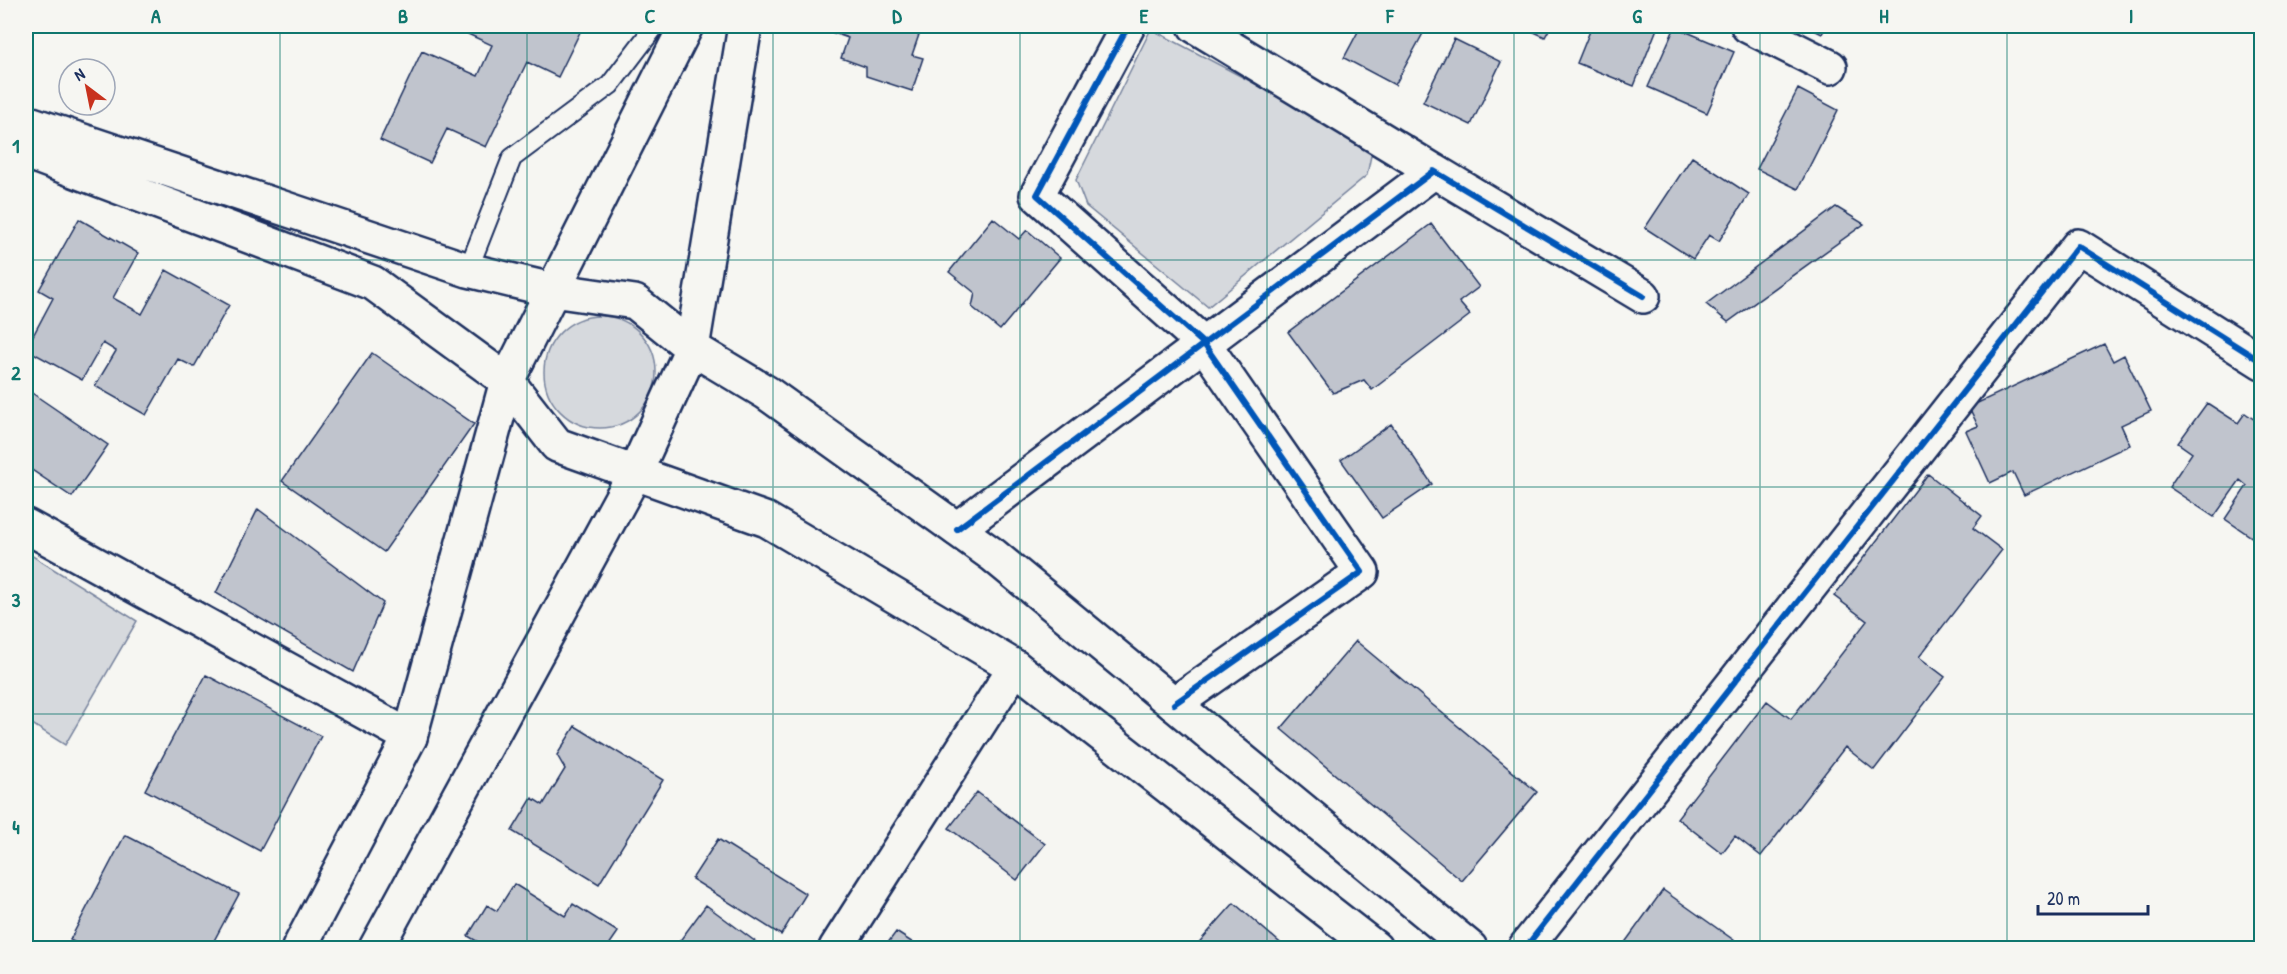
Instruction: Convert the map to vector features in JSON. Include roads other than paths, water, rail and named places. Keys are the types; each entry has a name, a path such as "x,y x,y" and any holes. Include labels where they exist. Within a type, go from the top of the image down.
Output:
{"main road":[{"path":"299,948 410,737 507,381 686,26"},
{"path":"376,948 635,473 692,348 745,26"},
{"path":"1128,26 1037,195 1204,344 1362,572 1174,704"},
{"path":"1195,26 1643,296"},
{"path":"1748,26 1830,67"},
{"path":"26,122 468,270 552,290 634,302 692,348 767,393 993,555 1470,948"},
{"path":"26,152 373,283 507,381 557,445 767,520 1015,667 1376,948"},
{"path":"957,529 1434,171"},
{"path":"1525,948 2078,246 2262,362"},
{"path":"26,526 410,737"},
{"path":"836,948 1015,667"}],"lane":[{"path":"468,270 512,158 610,85 655,26"}]}
